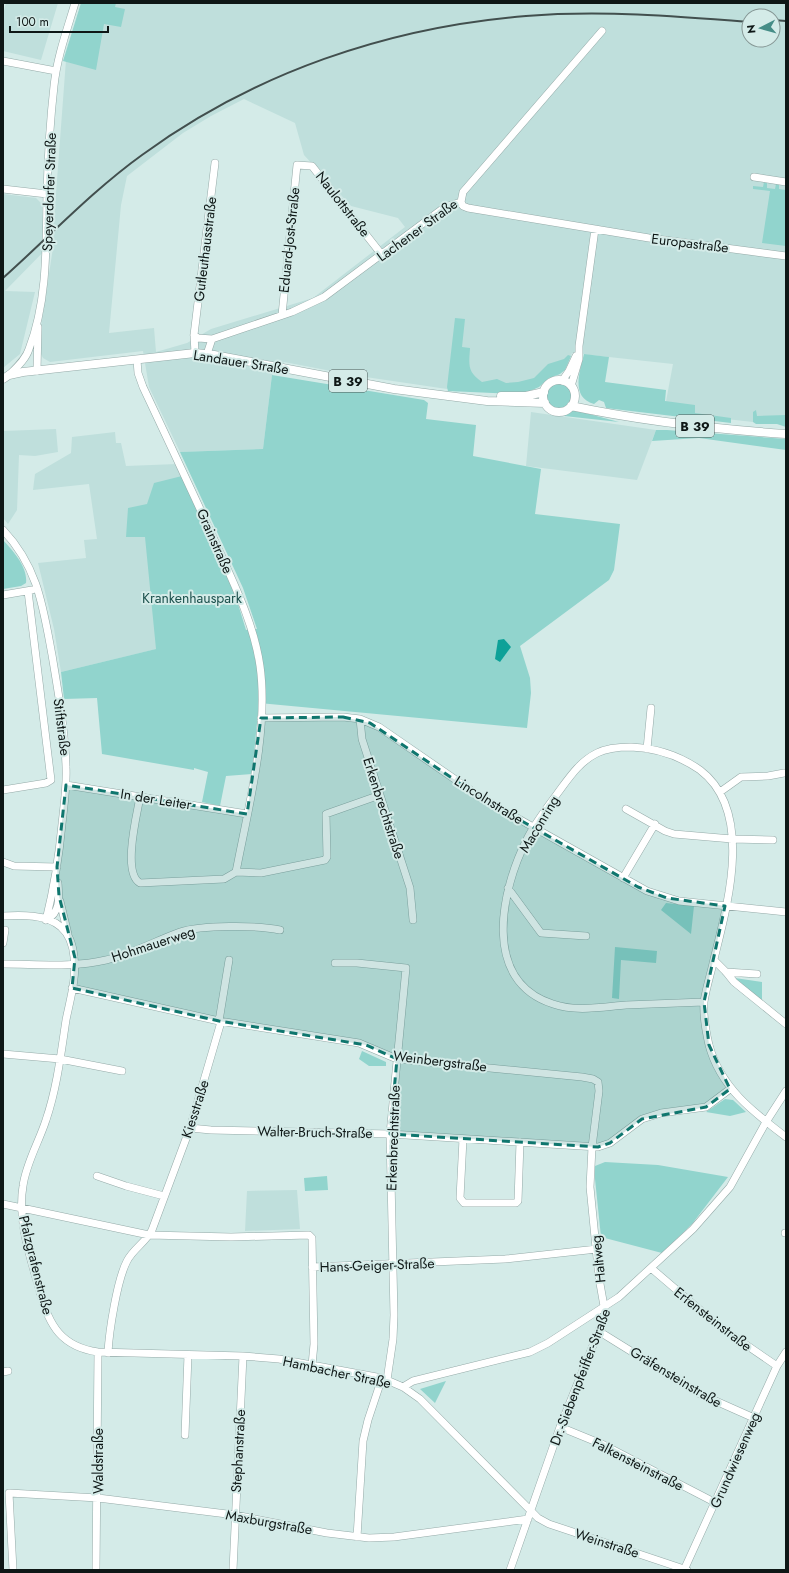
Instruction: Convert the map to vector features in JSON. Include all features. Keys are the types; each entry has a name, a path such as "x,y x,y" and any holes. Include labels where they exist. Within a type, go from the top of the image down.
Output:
{"main road":[{"name":"Landauer Straße","path":"6,377 37,371 192,353 207,354 371,385 487,401 545,403 550,409 558,412 565,411 573,402 598,412 617,416 720,429 786,434"},
{"name":"Landauer Straße","path":"457,396 514,397 544,392 553,381 562,381"},
{"path":"562,381 571,386 573,402"},
{"path":"544,392 545,403"}],"street":[{"name":"Speyerdorfer Straße","path":"6,377 21,362 29,349 38,319 47,255 47,194 50,136 56,71 75,3"},
{"name":"Lachener Straße","path":"212,339 282,315 324,297 445,207 461,202 463,192 602,32"},
{"path":"3,61 56,71"},
{"name":"Gutleuthausstraße","path":"192,353 215,163"},
{"name":"Naulottstraße","path":"297,165 312,166 382,255"},
{"name":"Eduard-Jost-Straße","path":"282,315 297,165"},
{"path":"754,177 786,182"},
{"path":"3,189 47,194"},
{"name":"Europastraße","path":"461,202 463,206 468,208 595,229 786,256"},
{"path":"571,386 579,359 579,346 595,229"},
{"path":"37,371 38,319"},
{"path":"194,335 198,338 212,339 207,354"},
{"path":"562,381 575,360 579,346"},
{"name":"Grainstraße","path":"137,360 138,373 143,388 185,474 237,590 251,631 260,666 261,718 258,752 236,872"},
{"name":"Stiftstraße","path":"3,530 24,556 38,588 50,643 61,715 66,766 66,785 57,867 52,899 46,920"},
{"path":"3,595 38,588"},
{"path":"7,790 46,783 51,780 28,591"},
{"path":"647,749 651,708"},
{"name":"Lincolnstraße","path":"261,718 343,717 360,719 391,734 479,796 533,828 647,891 668,898 725,906 786,912"},
{"name":"Erkenbrechtstraße","path":"360,719 362,739 410,888 413,920"},
{"name":"Maconring","path":"614,748 647,749 684,760 704,774 720,792 731,820 732,839 730,878 704,1002 573,1008 553,1004 536,997 517,979 508,962 504,949 503,928 508,888 520,856 533,828 575,770 588,759 601,751 614,748"},
{"path":"720,792 741,777 768,776 784,773"},
{"name":"In der Leiter","path":"66,785 247,814"},
{"path":"140,797 131,856 132,870 136,881 140,883 224,879 236,872 261,872 325,860 327,857 326,814 380,795"},
{"path":"626,809 674,834 732,839 774,840"},
{"path":"623,878 654,824"},
{"path":"5,863 14,866 57,867"},
{"name":"Stiftstraße","path":"57,867 59,896 74,954 74,965"},
{"path":"508,888 541,933 586,936"},
{"name":"Stiftstraße","path":"46,920 55,913 59,896"},
{"path":"3,916 30,916 46,920 60,925 69,938"},
{"name":"Hohmauerweg","path":"3,964 74,965 124,955 188,930 266,927 280,930"},
{"path":"3,944 5,930"},
{"path":"220,1021 229,960"},
{"path":"714,960 734,982 786,1024"},
{"name":"Erkenbrechtstraße","path":"335,963 357,963 406,968 390,1134 393,1339 384,1380 368,1420 363,1441 357,1537"},
{"name":"Pfalzgrafenstraße","path":"74,965 72,988 60,1059 48,1115 24,1178 22,1207 25,1233 39,1287 50,1321 62,1336 76,1347 98,1352"},
{"path":"726,972 757,974"},
{"name":"Weinbergstraße","path":"72,988 220,1021 359,1043 397,1059 595,1080 598,1084 599,1091 592,1147"},
{"path":"704,1002 709,1046 717,1067 730,1089 740,1100 786,1137"},
{"name":"Kiesstraße","path":"108,1353 123,1270 132,1253 149,1235 190,1128 220,1021"},
{"path":"3,1054 60,1059 122,1071"},
{"path":"592,1147 604,1145 610,1142 634,1124 651,1116 706,1108 730,1089"},
{"name":"Dr.-Siebenpfeiffer-Straße","path":"510,1570 560,1428 600,1332 604,1318 604,1307 631,1287 721,1199 740,1172 766,1122 786,1092"},
{"name":"Walter-Bruch-Straße","path":"190,1128 211,1130 390,1134 592,1147"},
{"path":"463,1139 460,1198 464,1203 516,1203 518,1201 520,1142"},
{"name":"Haltweg","path":"592,1147 590,1187 604,1307"},
{"path":"97,1176 126,1186 164,1196"},
{"name":"Hans-Geiger-Straße","path":"3,1204 149,1235 231,1237 309,1235 312,1238 312,1267 505,1259 597,1249"},
{"path":"312,1267 314,1344 312,1365"},
{"name":"Erfensteinstraße","path":"651,1268 720,1327 777,1366"},
{"path":"403,1387 413,1381 530,1352 604,1307"},
{"name":"Gräfensteinstraße","path":"600,1332 700,1394 754,1418"},
{"name":"Hambacher Straße","path":"98,1352 243,1356 312,1365 384,1380 403,1387 420,1400 530,1511"},
{"name":"Waldstraße","path":"96,1570 98,1498 98,1352"},
{"name":"Grundwiesenweg","path":"685,1570 777,1366 786,1352"},
{"path":"185,1435 188,1355"},
{"name":"Stephanstraße","path":"234,1570 235,1515 243,1356"},
{"name":"Falkensteinstraße","path":"560,1428 604,1445 716,1503"},
{"name":"Maxburgstraße","path":"13,1570 9,1493 98,1498 235,1515 357,1537 394,1537 528,1519"},
{"name":"Weinstraße","path":"530,1511 549,1524 685,1570"}],"highlighted area":[{"path":"343,717 370,723 485,800 638,887 667,898 725,906 704,1002 709,1045 730,1089 706,1107 642,1119 610,1143 598,1147 390,1134 397,1059 366,1045 219,1021 72,988 75,958 59,896 57,867 66,785 247,814 261,718"}],"shaded area":[{"path":"6,3 58,3 41,60 3,51 3,14"},
{"path":"86,3 786,3 786,420 753,422 664,412 673,364 572,353 567,366 558,375 509,392 447,389 352,375 284,362 272,375 263,449 180,452 149,387 143,351 50,362 43,358 38,347 54,241 5,291 35,292 20,354 3,368 3,194 36,198 42,204 43,231 54,220 66,60","holes":["244,99 295,123 304,155 351,206 398,218 405,227 313,298 211,329 187,343 156,352 154,328 109,333 121,205 127,176 183,133 211,116"]},
{"path":"531,412 656,430 637,480 526,466"},
{"path":"56,429 58,452 35,456 19,455 17,510 8,524 3,518 3,431"},
{"path":"115,432 116,443 121,443 126,466 177,464 187,490 169,646 61,672 54,629 38,563 86,558 84,540 97,539 89,484 33,490 35,474 71,453 72,437"},
{"path":"504,639 511,647 500,662 495,659 498,640"},
{"path":"297,1190 300,1229 245,1231 247,1191"}],"green space":[{"path":"81,3 116,3 115,7 125,9 121,27 104,24 96,70 63,61"},
{"path":"764,182 767,182 767,188 775,189 776,184 779,184 779,189 786,190 786,246 762,243 770,191 753,189 753,186 763,187"},
{"path":"455,318 465,319 462,347 470,348 469,359 471,371 482,382 497,379 506,383 534,378 548,364 564,359 568,355 571,356 565,370 560,374 549,378 539,387 530,391 531,393 517,394 448,391 447,387"},
{"path":"584,354 609,357 605,382 666,390 665,401 695,405 695,413 731,418 731,423 606,408 604,402 599,400 594,404 587,401 579,390 578,383"},
{"name":"Krankenhauspark","path":"272,375 424,400 428,403 426,419 476,425 473,456 541,469 535,514 620,524 614,570 609,580 520,646 530,678 531,693 527,728 259,703 252,774 226,776 220,806 202,802 208,772 194,768 194,770 102,754 97,698 64,699 61,672 156,649 145,537 126,537 128,508 147,504 154,483 182,476 234,591 246,630 257,629 243,588 180,452 263,449"},
{"path":"559,384 564,385 570,391 570,401 564,407 559,408 554,407 548,401 547,396 548,391 554,385"},
{"path":"574,410 619,422 564,416 566,412"},
{"path":"756,410 757,416 786,415 786,427 777,424 756,424 753,422 753,412"},
{"path":"656,430 786,439 786,450 699,438 652,441"},
{"path":"3,540 19,560 25,571 26,583 21,586 3,589"},
{"path":"666,903 694,906 691,934 661,910"},
{"path":"615,947 657,951 656,963 621,960 619,999 612,998"},
{"path":"735,978 762,982 762,1001"},
{"path":"362,1051 386,1062 386,1066 369,1066 359,1059"},
{"path":"725,1099 733,1100 746,1112 730,1116 706,1112"},
{"path":"605,1162 658,1165 728,1177 692,1224 662,1253 601,1237 595,1166"},
{"path":"327,1176 328,1190 305,1191 304,1178"},
{"path":"446,1381 435,1403 420,1389"}],"railway":[{"path":"3,278 88,199 142,155 185,126 230,100 276,78 324,59 373,43 424,31 474,22 526,16 554,14 610,14 741,21"},
{"path":"781,21 786,21"}]}
